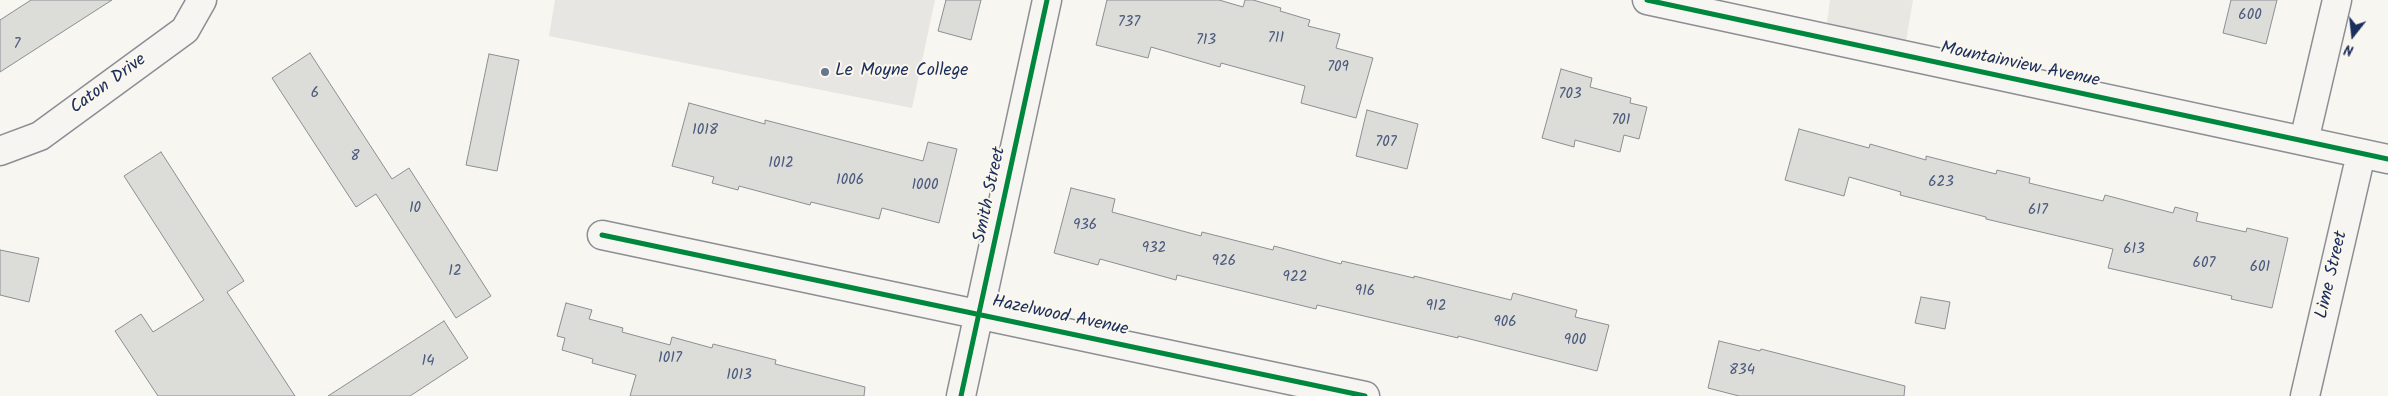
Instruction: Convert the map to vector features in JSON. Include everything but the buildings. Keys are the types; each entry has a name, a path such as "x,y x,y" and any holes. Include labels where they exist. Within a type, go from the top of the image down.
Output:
{"street":[{"name":"Caton Drive","path":"0,151 40,136 185,30 202,0"},
{"name":"Smith Street","path":"961,396 1047,0"},
{"name":"Mountainview Avenue","path":"1647,0 2388,159"},
{"path":"2304,141 2337,0"},
{"name":"Lime Street","path":"2305,396 2361,154"},
{"name":"Hazelwood Avenue","path":"602,235 1365,396"}],"shaded area":[{"name":"Le Moyne College","path":"555,0 935,0 912,108 549,36"},
{"path":"1830,0 1913,0 1906,41 1827,23"}],"cycle path":[{"path":"961,396 1047,0"},
{"path":"1647,0 2388,159"},
{"path":"602,235 1365,396"}],"place":[{"name":"Le Moyne College","path":"825,72"}]}
